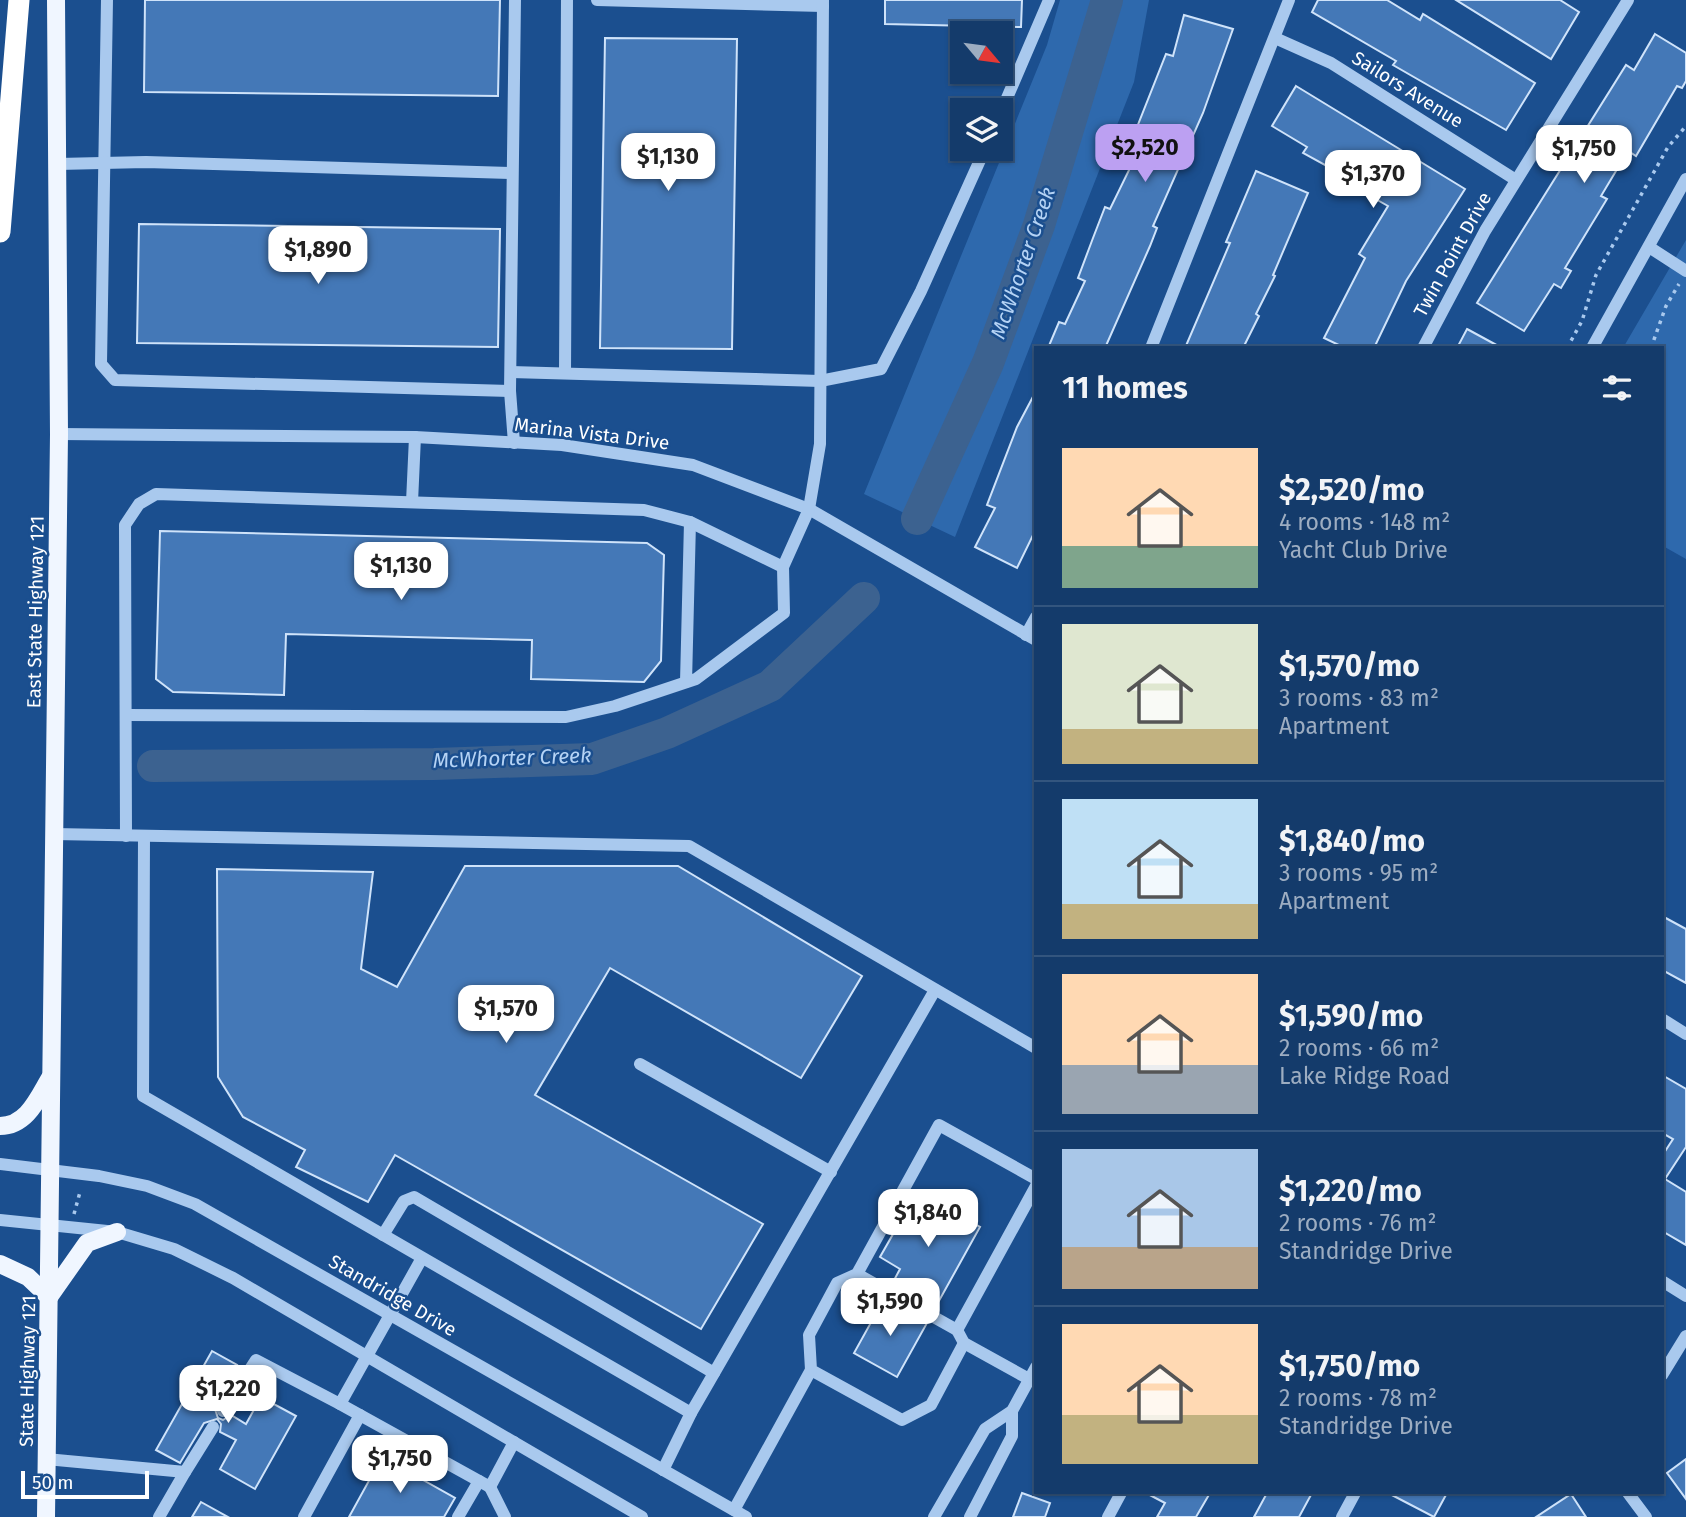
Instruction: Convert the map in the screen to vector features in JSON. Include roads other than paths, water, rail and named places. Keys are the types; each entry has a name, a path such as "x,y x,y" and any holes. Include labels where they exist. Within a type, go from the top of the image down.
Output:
{"highway":[{"path":"0,232 19,0"}],"main road":[{"name":"East State Highway 121","path":"51,1225 50,1078 59,434 56,0"},
{"path":"0,1126 7,1126 28,1115 50,1078"},
{"name":"State Highway 121","path":"46,1517 51,1225"},
{"path":"0,1264 28,1277 49,1297 87,1243 117,1232"}],"street":[{"path":"107,0 101,364 115,380 510,391"},
{"path":"514,443 510,391 510,173 515,0"},
{"path":"565,373 567,0"},
{"path":"126,715 566,718 615,706 696,679 784,612 783,567 809,509 820,444 823,3 597,0"},
{"path":"1007,98 1049,0"},
{"path":"1152,346 1289,0"},
{"name":"Twin Point Drive","path":"1424,346 1485,231 1629,0"},
{"name":"Sailors Avenue","path":"1275,38 1331,64 1516,180"},
{"path":"511,372 820,381 881,369 921,291 980,161"},
{"path":"58,164 510,173"},
{"path":"1593,346 1686,179"},
{"path":"1649,247 1684,276"},
{"name":"Marina Vista Drive","path":"59,434 415,437 562,445 693,465 809,509 1031,638"},
{"path":"412,502 415,437"},
{"path":"126,835 125,525 139,504 156,494 645,510 690,522 783,567"},
{"path":"686,682 690,522"},
{"path":"54,834 689,846 1034,1047"},
{"path":"145,836 143,1096 691,1413"},
{"path":"663,1470 691,1413 935,990"},
{"path":"1664,1020 1686,1034"},
{"path":"640,1064 831,1172"},
{"path":"734,1510 811,1370 808,1335 837,1283 857,1275 939,1125 1034,1178"},
{"name":"Standridge Drive","path":"0,1164 99,1176 147,1186 195,1203 746,1517"},
{"path":"957,1330 1034,1190"},
{"path":"383,1235 404,1201 414,1196 714,1373"},
{"path":"0,1220 117,1232 174,1249 209,1266 367,1356 642,1517"},
{"path":"341,1404 422,1258"},
{"path":"857,1275 957,1330 964,1343 1029,1379"},
{"path":"1664,1283 1686,1296"},
{"path":"1664,1372 1686,1336"},
{"path":"811,1370 902,1420 931,1405 964,1343"},
{"path":"223,1411 256,1360 484,1484 502,1517"},
{"path":"970,1517 1012,1436 1012,1411 1034,1370"},
{"path":"934,1517 985,1429 1012,1411"},
{"path":"304,1517 360,1415"},
{"path":"159,1517 213,1427"},
{"path":"458,1517 514,1442"},
{"path":"47,1459 185,1472"},
{"path":"1108,1517 1120,1494"},
{"path":"1342,1517 1354,1494"},
{"path":"1629,1494 1646,1517"}],"waterway":[{"name":"McWhorter Creek","path":"917,519 988,363 1039,225 1107,0"},
{"name":"McWhorter Creek","path":"153,766 434,764 592,759 667,733 770,686 864,598"}]}
